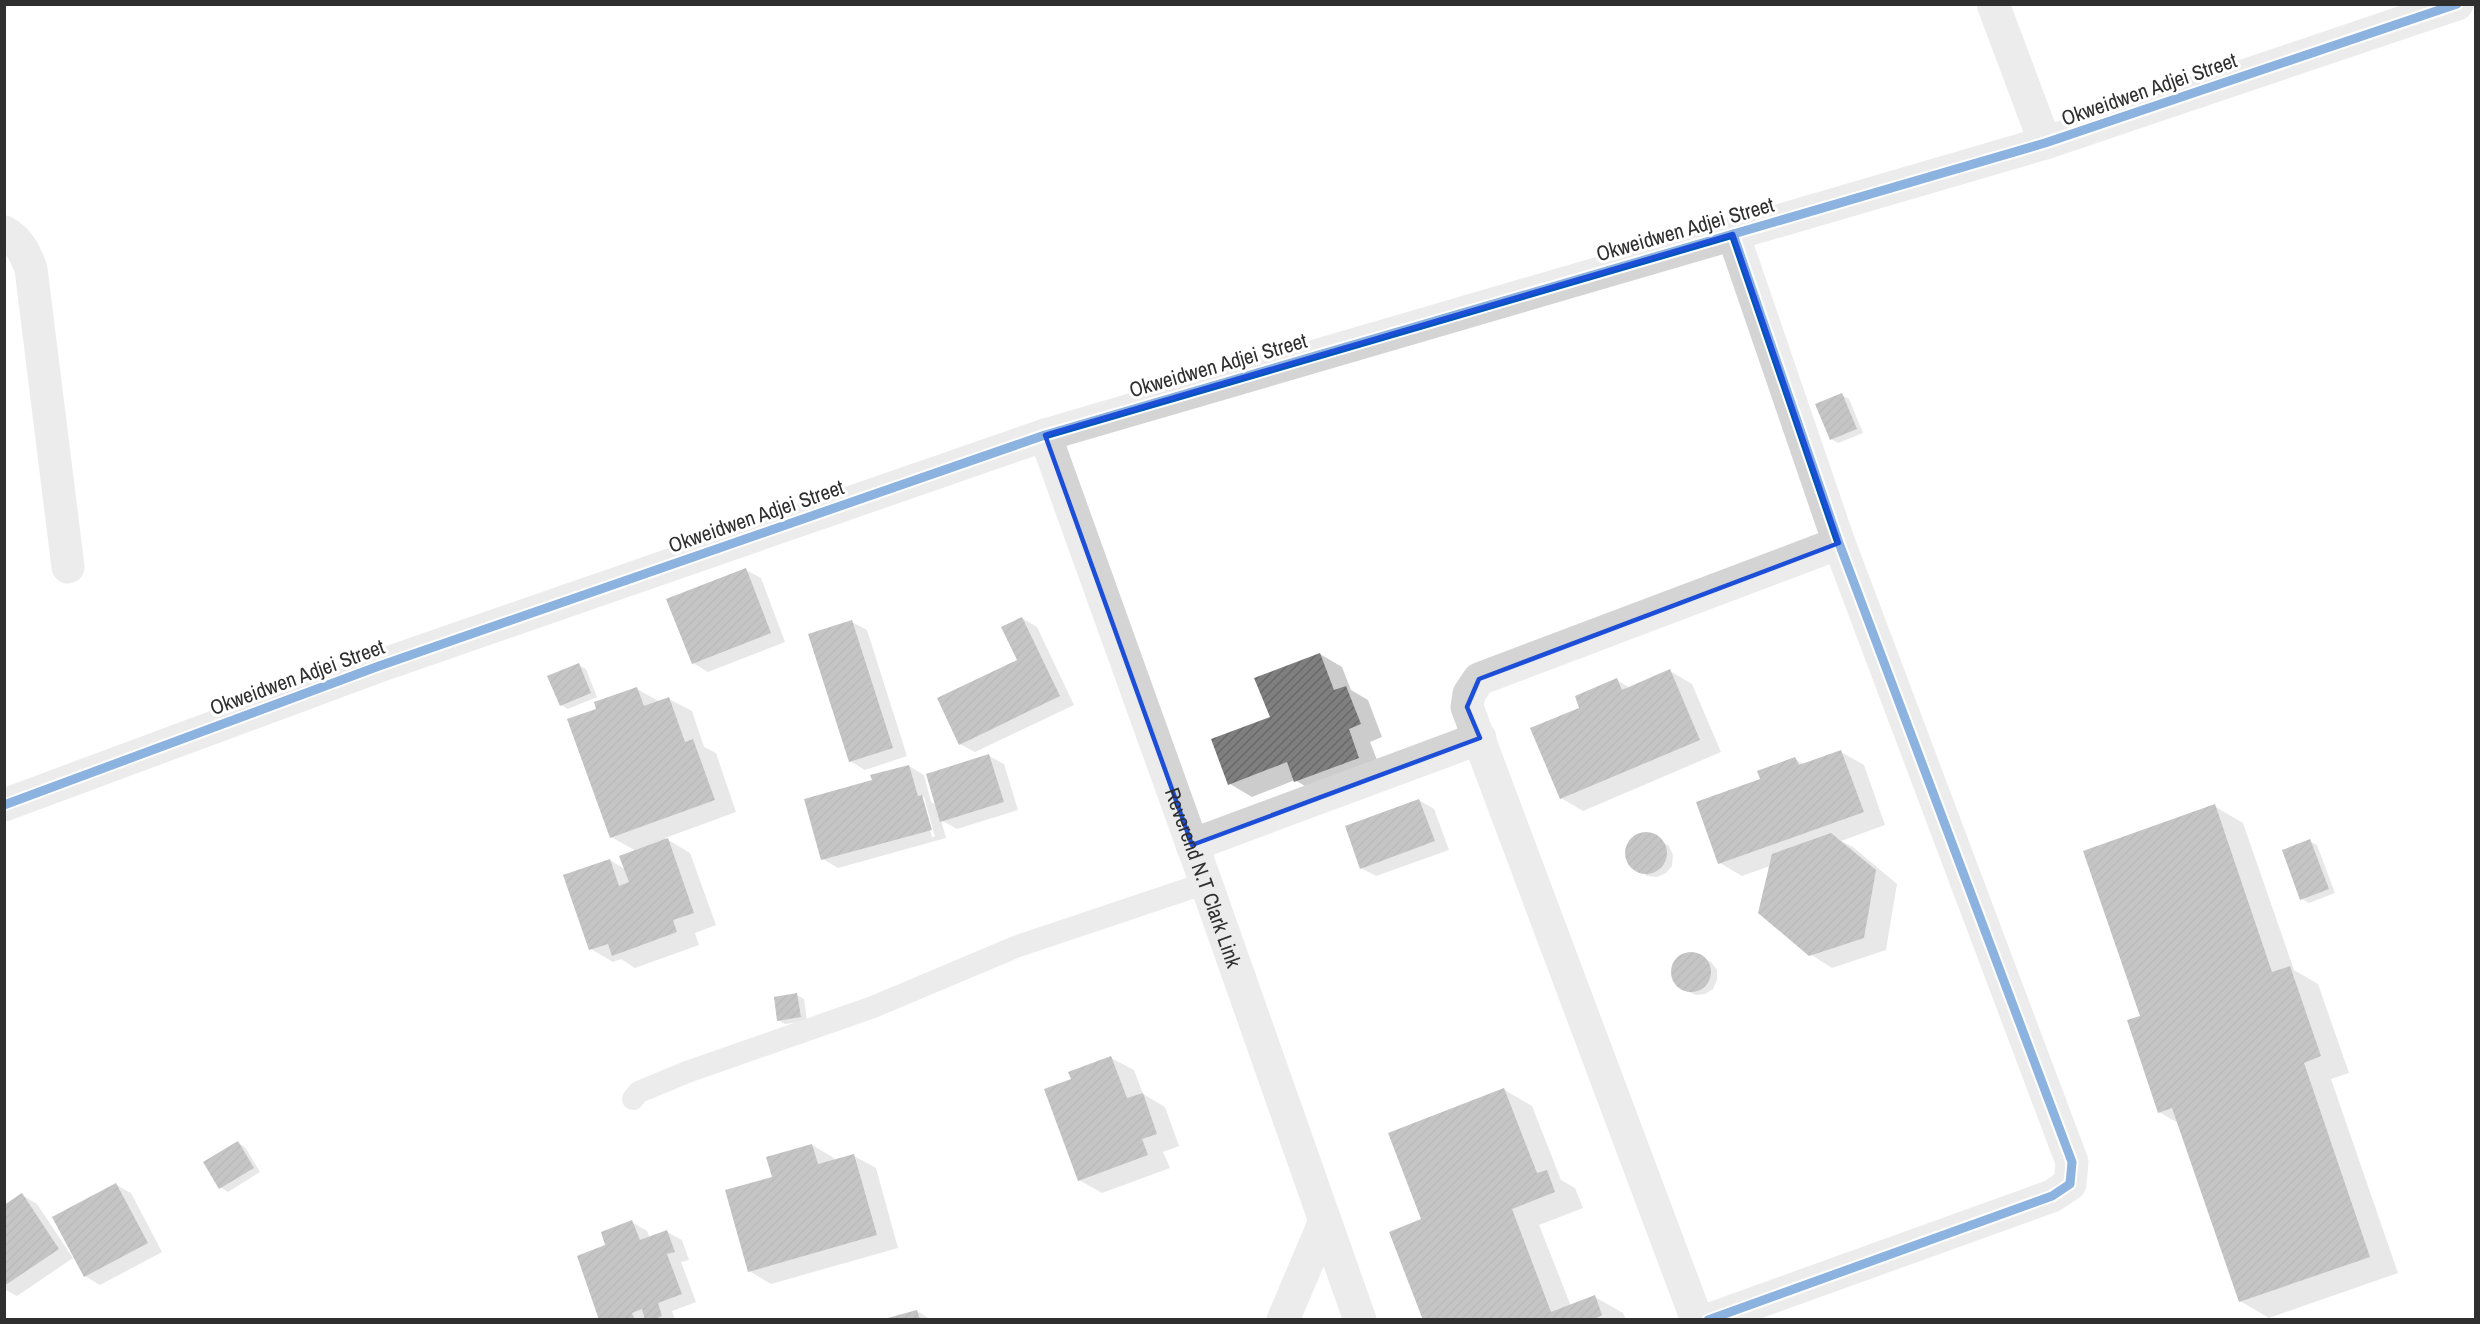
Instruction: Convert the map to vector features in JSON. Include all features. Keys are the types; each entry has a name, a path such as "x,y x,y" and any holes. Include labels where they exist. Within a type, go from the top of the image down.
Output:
{"street":[{"path":"1993,4 2045,142"},
{"name":"Okweidwen Adjei Street","path":"4,805 379,666 1045,435 2045,142 2457,4"},
{"path":"4,232 14,237 23,248 31,269 68,567"},
{"path":"1708,1320 2052,1196 2070,1184 2072,1162 1839,543 1733,234"},
{"name":"Reverend N.T Clark Link","path":"1045,435 1206,883 1359,1320"},
{"path":"1697,1320 1467,707 1469,694 1479,679 1839,543"},
{"path":"1192,845 1480,738"},
{"path":"1283,1320 1325,1221"}],"lane":[{"path":"633,1099 639,1092 669,1079 873,1007 1018,946 1206,883"}],"highlighted area":[{"path":"1733,234 1839,543 1479,679 1467,707 1480,738 1192,845 1045,435"}],"building":[{"path":"1842,393 1857,429 1830,440 1815,404"},
{"path":"746,568 771,633 692,664 666,599"},
{"path":"1022,617 1060,696 959,745 937,698 1017,660 1001,627"},
{"path":"852,620 893,748 849,762 808,634"},
{"path":"1320,653 1334,690 1346,686 1361,724 1349,729 1359,758 1294,782 1287,762 1228,785 1211,739 1270,717 1254,678"},
{"path":"579,663 591,693 560,706 547,676"},
{"path":"1670,669 1700,740 1560,799 1530,728 1579,708 1575,696 1617,678 1622,690"},
{"path":"637,687 644,706 669,697 685,742 693,739 715,800 610,838 567,719 596,709 594,702"},
{"path":"1841,750 1864,812 1718,864 1696,802 1760,779 1757,771 1795,757 1799,765"},
{"path":"989,754 1004,802 940,822 926,774"},
{"path":"909,765 918,796 922,795 932,830 821,860 804,799 872,780 870,775"},
{"path":"1419,799 1435,841 1360,869 1345,826"},
{"path":"2215,804 2272,972 2290,966 2321,1056 2304,1063 2370,1257 2239,1302 2172,1108 2158,1113 2127,1020 2140,1016 2083,851"},
{"path":"1646,832 1661,838 1667,853 1661,868 1646,874 1631,868 1625,853 1631,838"},
{"path":"1831,833 1876,870 1864,938 1809,956 1758,913 1772,854"},
{"path":"668,838 694,913 673,920 677,932 612,956 608,944 589,950 563,875 610,859 619,886 629,882 619,856"},
{"path":"2310,839 2329,889 2300,900 2282,850"},
{"path":"1691,952 1705,958 1711,972 1705,986 1691,992 1677,986 1671,972 1677,958"},
{"path":"797,993 801,1017 777,1021 774,997"},
{"path":"1111,1056 1127,1098 1143,1093 1157,1134 1142,1139 1148,1155 1078,1181 1044,1089 1071,1079 1068,1072"},
{"path":"1504,1088 1537,1173 1547,1170 1555,1192 1512,1209 1551,1312 1595,1295 1602,1315 1593,1320 1423,1320 1389,1232 1421,1219 1388,1133"},
{"path":"238,1141 254,1168 219,1189 203,1162"},
{"path":"812,1144 818,1164 854,1154 877,1235 748,1272 725,1190 772,1177 766,1157"},
{"path":"116,1183 148,1243 84,1277 52,1217"},
{"path":"22,1193 59,1249 4,1286 4,1205"},
{"path":"632,1220 640,1240 667,1230 675,1252 667,1254 682,1294 658,1303 662,1316 653,1320 645,1320 642,1309 632,1313 635,1320 599,1320 577,1256 605,1245 601,1232"},
{"path":"917,1310 920,1320 884,1320 884,1319"}],"cycle path":[{"path":"4,805 379,666 1045,435 2045,143 2457,4"},
{"path":"1708,1320 2052,1196 2070,1184 2072,1162 1839,543 1733,234"}]}
